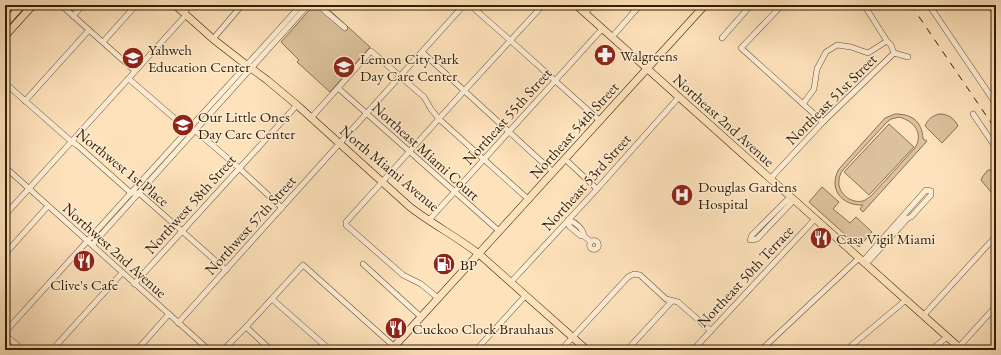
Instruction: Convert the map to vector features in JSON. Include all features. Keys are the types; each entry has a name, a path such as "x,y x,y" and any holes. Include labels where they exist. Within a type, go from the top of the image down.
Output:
{"main road":[{"path":"5,24 22,5"},
{"path":"5,36 33,5"},
{"name":"North Miami Avenue","path":"176,5 213,39 297,105 410,206 429,220 463,241 587,350"},
{"name":"Northeast 2nd Avenue","path":"576,5 960,349"},
{"name":"Northeast 54th Street","path":"394,349 438,298 705,5"},
{"path":"991,5 996,13"}],"street":[{"path":"61,5 136,72"},
{"path":"73,16 83,5"},
{"path":"103,42 136,5"},
{"path":"5,215 136,72 185,14 190,5"},
{"path":"213,39 242,5"},
{"path":"22,350 5,333 89,243 139,193 195,131 301,5"},
{"path":"89,243 131,193 188,130 308,5"},
{"path":"318,5 345,28"},
{"name":"Northwest 57th Street","path":"178,323 464,5"},
{"path":"470,5 600,121"},
{"path":"438,298 421,284 403,275 346,225 346,222 543,5"},
{"path":"585,13 592,5"},
{"path":"629,5 635,11"},
{"path":"612,37 640,5"},
{"path":"722,38 751,5"},
{"path":"782,5 741,48 823,122"},
{"path":"864,5 891,45 894,53 908,57"},
{"path":"929,5 996,104"},
{"name":"Northeast 55th Street","path":"429,220 602,29"},
{"path":"25,101 88,30"},
{"path":"803,104 814,89 817,69 826,52 837,45 851,47 868,53 888,41"},
{"path":"312,118 371,51 424,97 430,109 439,119 528,199"},
{"path":"422,52 553,172"},
{"name":"Northeast 51st Street","path":"770,179 823,122 894,53"},
{"path":"129,79 188,130 195,131 239,168 282,208"},
{"name":"Northwest 1st Place","path":"5,83 72,142 77,144 131,193 139,193 226,270"},
{"name":"Northeast Miami Court","path":"338,88 499,231"},
{"name":"Northeast 53rd Street","path":"511,282 679,97"},
{"name":"Northwest 58th Street","path":"134,284 297,105"},
{"path":"973,114 996,148"},
{"path":"565,159 597,189"},
{"name":"Northwest 2nd Avenue","path":"5,167 208,350"},
{"path":"762,350 862,261 908,218 911,217 931,195 931,191 926,190 862,261"},
{"path":"792,198 758,240 750,240 752,235 759,228 792,198"},
{"path":"5,254 48,206"},
{"name":"Northeast 50th Terrace","path":"693,350 815,219"},
{"path":"568,220 569,226 580,236 584,236 591,242"},
{"path":"759,228 764,233"},
{"path":"923,316 996,236"},
{"path":"363,264 421,317"},
{"path":"223,350 302,265 394,349"},
{"path":"52,350 122,273"},
{"path":"561,350 628,277 634,274 640,275 666,299 678,302 711,331"},
{"path":"476,350 526,295"},
{"path":"272,299 330,350"},
{"path":"627,350 672,300"},
{"path":"846,350 906,300"},
{"path":"960,349 996,306"},
{"path":"137,350 169,314"},
{"path":"246,327 271,350"},
{"path":"932,350 947,337"}],"shaded area":[{"path":"314,5 324,5 370,47 330,92 297,62 299,60 281,42"},
{"path":"895,114 911,117 918,123 921,128 923,139 927,141 863,212 860,209 863,205 855,205 848,202 839,194 835,183 836,176 839,169 885,118","holes":["899,117 909,121 916,128 918,133 918,143 915,148 871,196 864,201 854,201 850,199 840,189 839,178 842,171 887,122 891,119"]},
{"path":"939,114 950,117 958,126 942,143 925,126 930,118"},
{"path":"889,124 914,147 869,195 844,172"},
{"path":"988,170 996,171 995,185 991,192 981,180"},
{"path":"822,187 839,202 833,209 850,223 856,217 872,232 859,247 809,202"}],"railway":[{"path":"911,5 996,130"}],"place":[{"name":"Walgreens","path":"605,55"},
{"name":"Yahweh Education Center","path":"133,58"},
{"name":"Lemon City Park Day Care Center","path":"344,67"},
{"name":"Our Little Ones Day Care Center","path":"183,125"},
{"name":"Douglas Gardens Hospital","path":"682,195"},
{"name":"Casa Vigil Miami","path":"821,238"},
{"name":"Clive's Cafe","path":"84,261"},
{"name":"BP","path":"444,264"},
{"name":"Cuckoo Clock Brauhaus","path":"396,328"}]}
